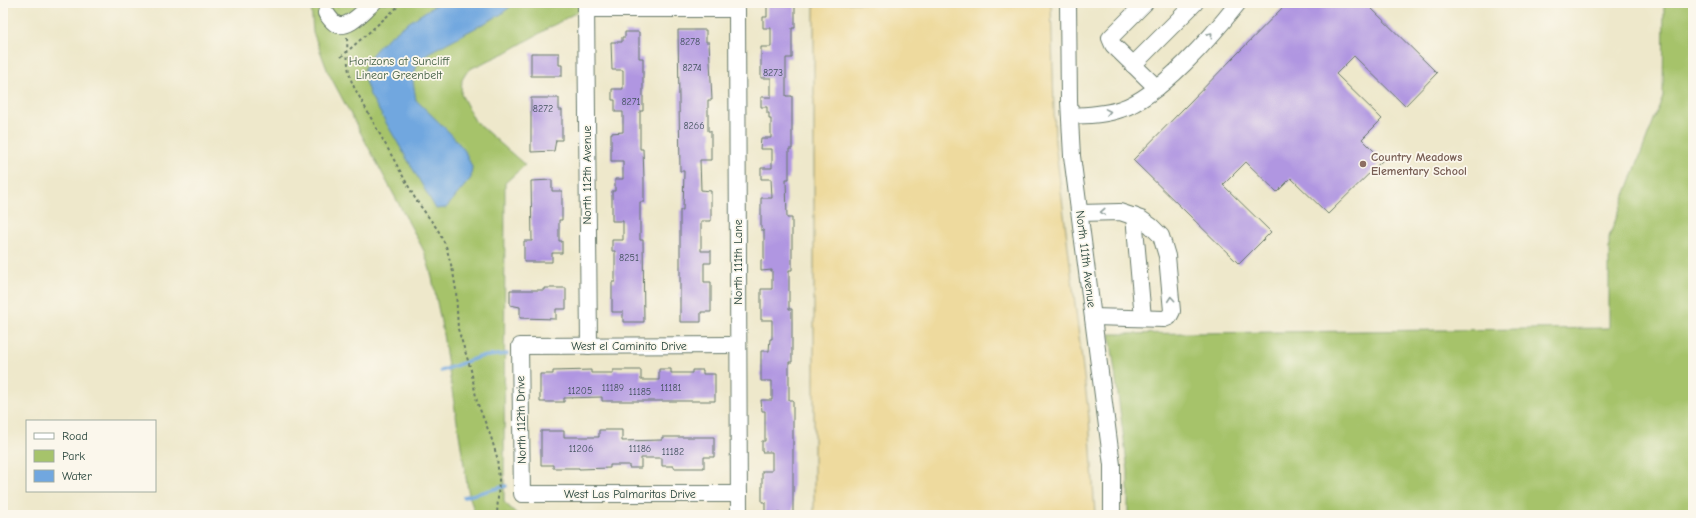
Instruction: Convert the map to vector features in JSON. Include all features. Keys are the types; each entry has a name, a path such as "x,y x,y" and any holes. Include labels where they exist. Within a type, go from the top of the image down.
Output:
{"street":[{"path":"326,13 334,23 338,25 345,25 373,3"},
{"name":"North 111th Avenue","path":"1068,3 1072,156 1112,465 1112,515"},
{"path":"1145,3 1110,38 1113,45 1157,88"},
{"path":"1133,64 1195,3"},
{"path":"1070,116 1109,112 1122,109 1138,102 1157,88 1206,40 1238,3"},
{"name":"North 111th Lane","path":"586,6 737,9 739,515"},
{"name":"North 112th Avenue","path":"586,6 589,346"},
{"path":"1080,213 1120,212 1141,219 1162,236 1167,256 1172,311 1169,317 1164,319 1093,317"},
{"path":"1134,216 1143,318"},
{"name":"West el Caminito Drive","path":"520,346 738,345"},
{"name":"North 112th Drive","path":"520,346 522,494"},
{"name":"West Las Palmaritas Drive","path":"522,494 738,494"}],"path":[{"path":"342,57 402,3"},
{"path":"345,25 348,75 409,187 438,230 449,256 456,290 458,329 470,370 477,402 497,457 499,474 497,515"}],"green space":[{"name":"Horizons at Suncliff Linear Greenbelt","path":"313,3 582,3 582,9 505,53 472,68 466,73 462,80 461,94 475,121 525,165 505,183 504,502 518,515 475,515 468,490 441,322 431,273 424,251 328,72 313,32 311,5"},
{"path":"1664,3 1693,3 1693,515 1128,515 1128,471 1110,334 1609,328 1609,237 1663,96"}],"sand":[{"path":"814,3 1051,3 1055,142 1089,417 1095,515 814,515"}],"water":[{"path":"439,3 515,3 500,15 428,53 417,64 413,81 416,100 451,134 465,151 472,167 471,178 446,208 436,209 370,95 365,82 364,74 366,64 382,43 406,24"}],"building":[{"path":"1287,3 1366,3 1437,73 1405,106 1354,56 1336,74 1382,119 1362,139 1383,160 1328,214 1291,178 1277,192 1246,162 1223,185 1271,232 1239,264 1133,160"},
{"path":"767,5 795,5 795,28 792,28 792,58 786,58 786,96 792,96 792,149 789,149 789,179 786,179 787,218 792,218 792,270 789,270 789,309 792,309 792,362 789,362 789,400 793,400 793,513 765,513 765,502 762,502 762,471 772,471 772,452 762,452 762,441 765,441 765,411 762,411 761,400 772,400 772,381 761,381 761,351 769,351 770,339 772,339 772,320 761,320 761,289 772,289 772,270 761,271 761,260 764,259 764,230 761,230 761,198 772,198 771,179 761,179 761,168 772,168 772,149 760,149 761,138 771,138 771,119 769,119 769,113 767,113 767,107 761,107 761,97 771,97 771,78 761,78 761,47 771,47 771,28 763,28 763,17 767,17"},
{"path":"678,30 706,30 706,42 709,42 712,100 708,100 708,131 711,131 711,160 700,160 701,190 711,191 711,221 701,221 701,251 711,251 711,263 704,263 704,282 711,282 711,312 701,312 701,322 680,322 680,210 683,210 684,171 680,171"},
{"path":"625,32 639,32 639,58 643,58 643,111 640,111 640,149 643,149 644,202 640,202 640,240 643,240 644,322 623,322 623,312 612,312 612,282 615,282 615,251 612,251 612,240 623,240 623,221 612,221 612,191 615,191 615,179 623,179 623,161 611,161 611,133 623,132 623,112 615,112 615,100 612,100 612,89 623,89 623,70 612,70 611,42 622,42 622,37 625,37"},
{"path":"531,53 559,53 559,65 562,65 562,76 531,76"},
{"path":"531,98 559,98 559,110 562,110 562,140 556,140 554,151 531,152"},
{"path":"552,180 552,191 562,191 562,220 559,220 559,241 562,241 562,253 552,253 552,262 524,262 524,241 532,241 531,181"},
{"path":"544,288 566,288 566,309 556,309 556,319 520,318 520,307 510,305 510,290 544,290"},
{"path":"659,369 671,369 671,373 692,373 692,370 703,370 703,374 715,374 715,401 602,401 602,397 564,398 564,402 540,402 540,374 553,374 553,371 591,370 591,373 613,373 613,370 641,370 641,380 659,380"},
{"path":"599,430 622,430 622,441 662,440 662,437 714,437 714,457 704,457 704,468 674,468 674,466 662,466 662,458 641,458 641,468 629,468 629,465 610,465 610,468 579,469 553,468 553,465 541,465 541,431 564,431 564,437 599,437"}],"waterway":[{"path":"441,371 479,357 507,354"},
{"path":"464,497 506,486"}],"place":[{"name":"Country Meadows Elementary School","path":"1363,164"}]}
